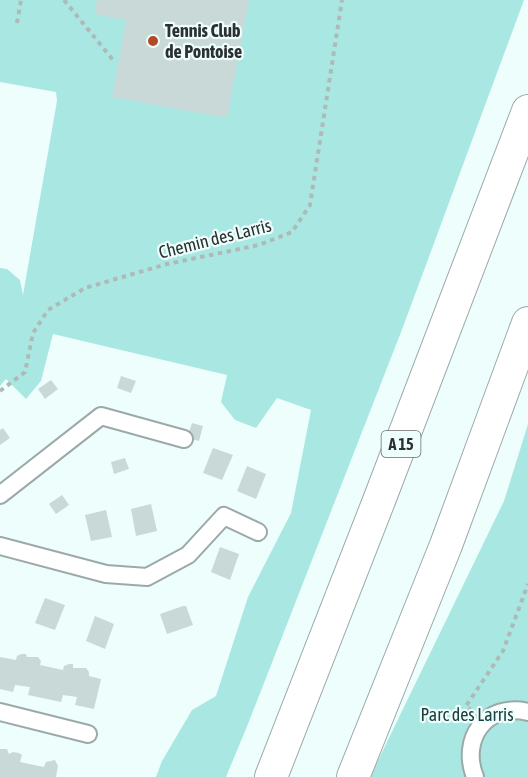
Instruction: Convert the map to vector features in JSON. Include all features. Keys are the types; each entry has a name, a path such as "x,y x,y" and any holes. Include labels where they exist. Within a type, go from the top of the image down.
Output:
{"highway":[{"name":"A 15","path":"271,777 528,111"},
{"path":"353,777 446,545 528,323"}],"street":[{"path":"0,495 101,416 184,439"},
{"path":"0,546 105,574 147,577 188,555 224,516 258,532"},
{"path":"475,777 470,751 473,740 484,722 503,711 528,712"},
{"path":"0,712 88,734"}],"path":[{"path":"17,23 21,0"},
{"path":"64,0 113,60"},
{"name":"Chemin des Larris","path":"0,391 25,372 33,333 48,310 85,288 167,264 259,244 292,232 310,205 342,0"},
{"path":"484,722 466,706 503,651 528,584"}],"green space":[{"path":"0,0 524,0 403,327 226,777 156,777 162,761 192,710 216,696 248,597 291,513 311,410 277,398 256,428 235,420 221,402 227,375 53,334 41,381 26,399 6,379 0,386 0,268 7,269 20,280 23,295 57,101 56,92 0,82"},
{"name":"Parc des Larris","path":"528,424 528,777 370,777 504,501"}],"building":[{"path":"97,0 249,0 227,118 112,97 126,20 94,14"},
{"path":"121,376 136,381 131,393 117,388"},
{"path":"51,380 58,389 45,399 38,389"},
{"path":"192,423 203,426 199,441 187,438"},
{"path":"3,428 10,438 0,445 0,430"},
{"path":"213,448 233,455 222,480 203,473"},
{"path":"125,458 129,469 114,474 111,462"},
{"path":"247,466 266,474 256,499 237,491"},
{"path":"62,495 69,505 56,514 49,504"},
{"path":"151,504 157,531 136,536 131,509"},
{"path":"106,510 112,537 91,541 85,515"},
{"path":"220,547 239,554 230,580 211,572"},
{"path":"45,598 65,605 55,630 35,623"},
{"path":"186,606 193,625 167,634 160,614"},
{"path":"95,616 114,624 105,649 86,641"},
{"path":"21,654 26,654 27,657 38,657 41,661 40,665 63,670 64,666 69,664 73,664 73,668 86,668 89,676 101,679 94,709 75,705 77,697 63,695 61,702 28,695 30,687 15,685 13,692 0,689 0,657 16,660"},
{"path":"0,749 7,749 9,754 19,753 22,755 20,762 44,767 46,762 55,760 58,766 56,777 0,777"}],"place":[{"name":"Tennis Club de Pontoise","path":"153,41"}]}
